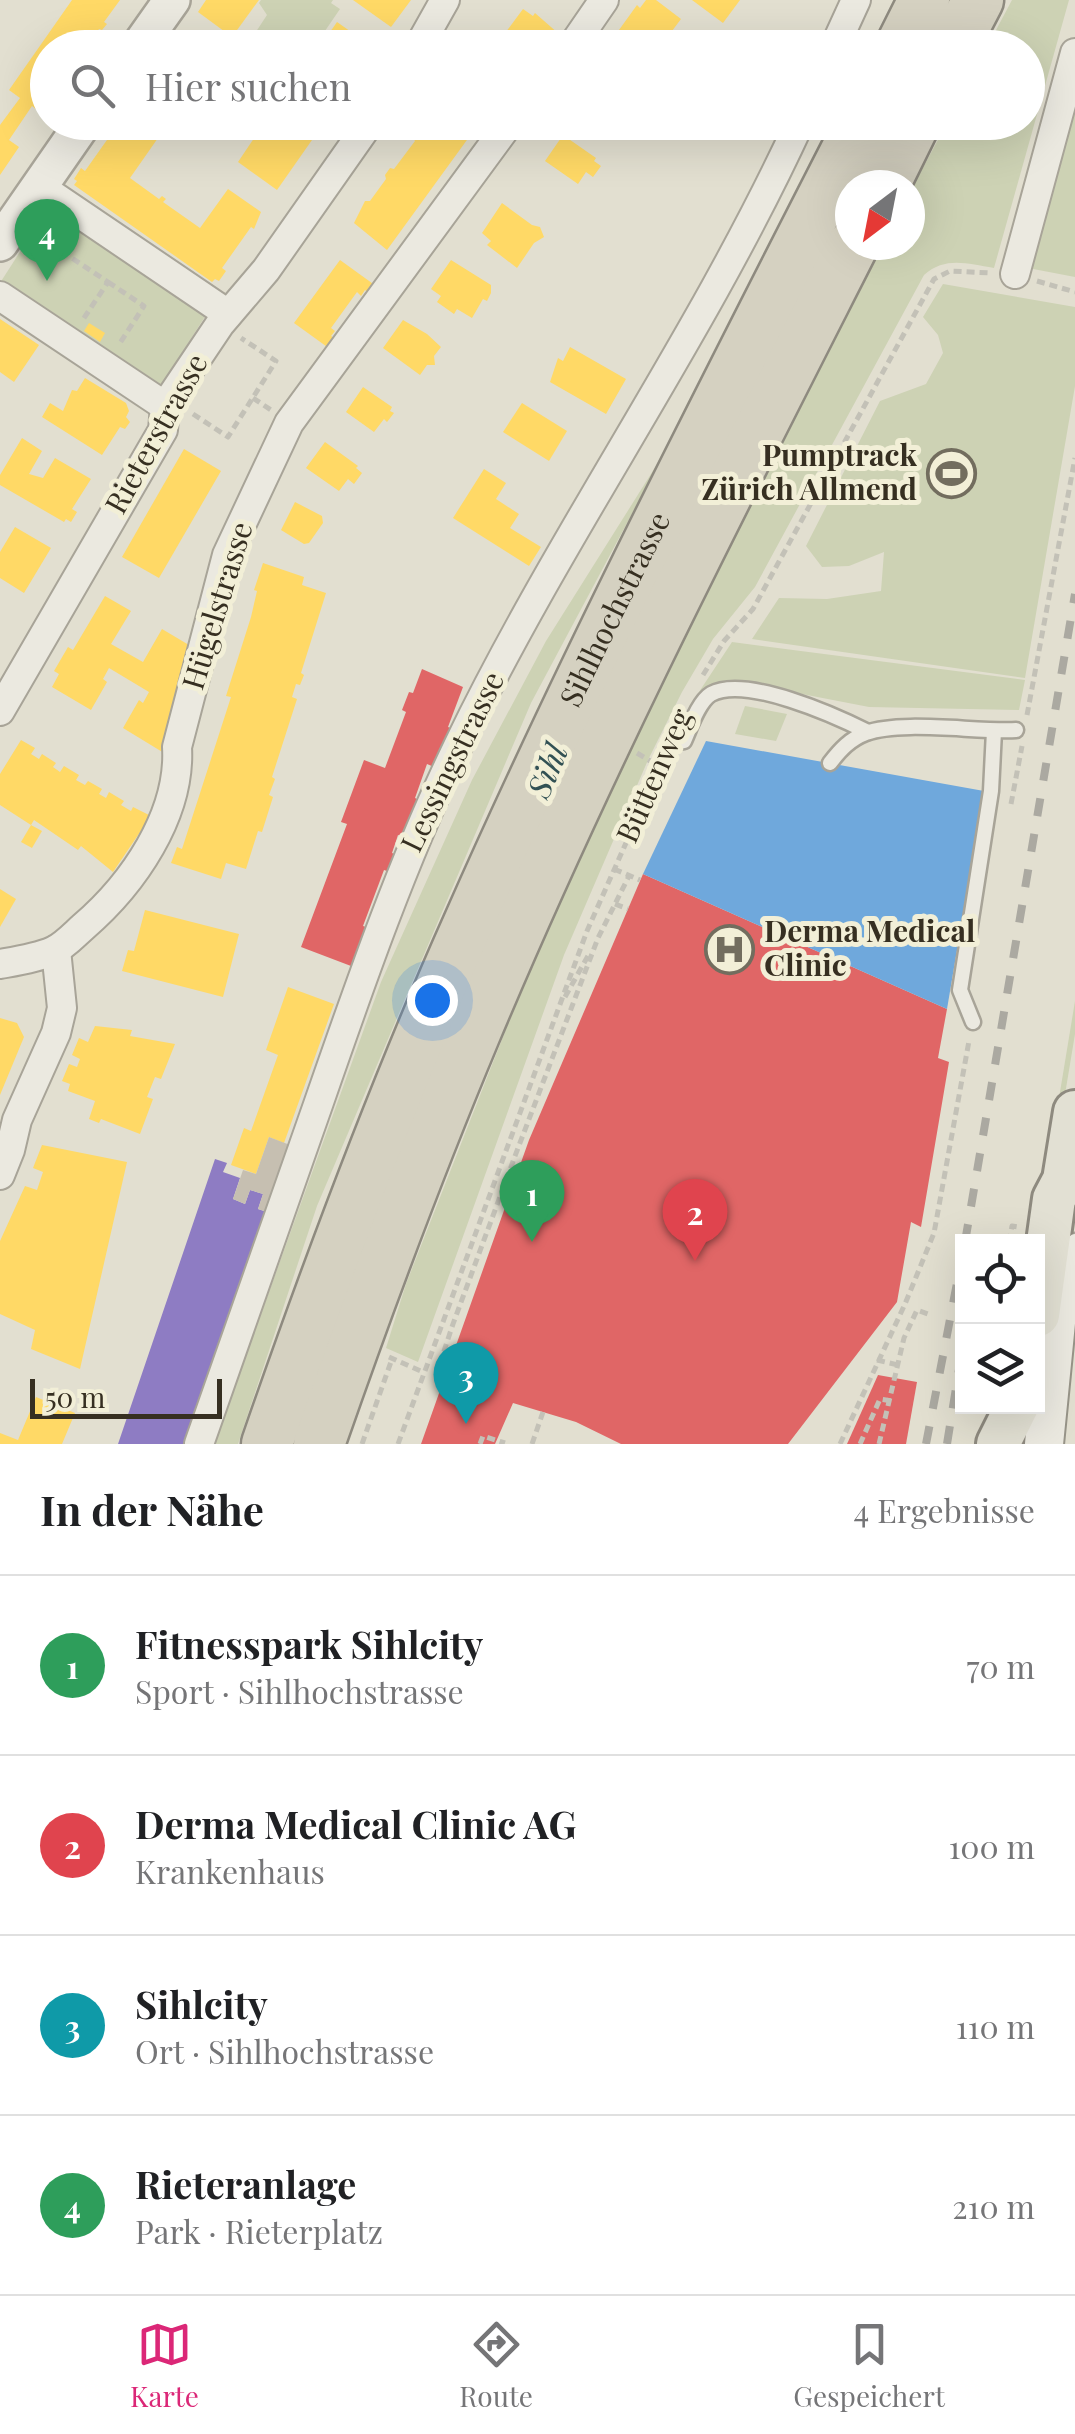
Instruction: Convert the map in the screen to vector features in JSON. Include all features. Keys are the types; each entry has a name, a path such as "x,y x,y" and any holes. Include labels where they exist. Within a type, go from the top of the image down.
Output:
{"highway":[{"path":"909,30 924,0"},
{"path":"963,30 978,0"},
{"name":"Sihlhochstrasse","path":"268,1444 322,1285 381,1132 496,862 614,614 853,140"},
{"path":"892,170 907,140"},
{"name":"Sihlhochstrasse","path":"319,1444 398,1223 536,894 651,645 845,260"}],"main road":[{"path":"1044,1444 1054,1199 1064,1180 1075,1112"},
{"path":"998,1444 1012,1414"}],"street":[{"path":"151,30 172,0"},
{"path":"428,30 445,0"},
{"path":"583,30 604,0"},
{"path":"842,30 856,0"},
{"path":"1015,274 1075,53"},
{"path":"14,236 39,186 71,140"},
{"name":"Rieterstrasse","path":"0,711 163,430 165,406 234,326 266,270 357,140"},
{"name":"Hügelstrasse","path":"0,964 56,950 105,908 130,880 152,844 178,768 177,747 227,555 270,460 306,399 497,140"},
{"name":"Lessingstrasse","path":"200,1444 415,838 512,641 689,338 791,140"},
{"path":"39,186 234,326"},
{"path":"0,296 165,406"},
{"path":"0,1175 17,1120 56,1033 62,1008 56,950"}],"lane":[{"path":"670,743 684,741 711,694 734,690 821,709 868,732"},
{"path":"830,763 843,746 868,732 1016,730"},
{"path":"973,1022 960,990 991,790 994,731"},
{"path":"1050,1298 1075,1241"}],"path":[{"path":"14,236 108,282 144,306 112,354"},
{"name":"Büttenweg","path":"696,687 724,641 753,609 934,279 950,271 1015,274 1075,292"},
{"path":"76,330 108,282"},
{"path":"193,414 228,437 276,361 234,326"},
{"name":"Büttenweg","path":"398,1444 594,914 670,743"},
{"path":"614,869 640,880"},
{"path":"556,1012 629,876"},
{"path":"606,889 619,896"},
{"path":"599,902 628,909"},
{"path":"594,914 608,920"},
{"path":"441,1376 438,1369 454,1320 598,938"},
{"path":"550,1028 562,1032"},
{"path":"527,1092 538,1096"},
{"path":"504,1152 515,1156"},
{"path":"465,1258 476,1262"},
{"path":"460,1272 471,1276"},
{"path":"454,1288 465,1292"},
{"path":"879,1444 916,1310 932,1315"},
{"path":"444,1316 454,1320"},
{"path":"384,1355 423,1372"},
{"path":"362,1444 392,1359"},
{"path":"877,1360 898,1364"},
{"path":"860,1444 880,1400 892,1401"},
{"path":"532,1444 542,1412"},
{"path":"480,1444 484,1436 505,1444"}],"green space":[{"path":"333,0 331,3 340,9 326,30 257,30 267,15 259,3"},
{"path":"1012,0 1069,0 1045,86 1045,30 996,30"},
{"path":"1075,102 1075,277 1028,268"},
{"path":"938,140 1030,140 994,268 949,263 924,275 755,587 713,639 682,692 648,760 564,955 418,1362 386,1348 406,1284 618,744 874,260 925,260 925,170 922,170"},
{"path":"50,205 206,315 159,389 0,283"},
{"name":"Pumptrack Zürich Allmend","path":"943,284 1075,307 1075,386 1025,678 752,639 779,598 827,599 881,591 884,552 849,566 822,567 806,546 880,401 926,384 943,353 938,335 923,317"},
{"path":"666,450 531,703 317,1206 238,1444 214,1444 381,982 472,780 546,641"},
{"path":"732,642 1025,680 1019,710 869,707 735,681 715,683 695,698"},
{"path":"745,706 787,714 776,741 735,734"},
{"path":"1075,1001 1075,1034 1049,1191 1044,1189"}],"building: Wohnen":[{"path":"72,0 120,0 102,30 51,30"},
{"path":"206,0 259,0 237,30 222,30 198,12"},
{"path":"353,0 411,0 391,27"},
{"path":"646,0 656,0 681,19 673,30 619,30 637,5 640,8"},
{"path":"692,0 740,0 723,23"},
{"path":"523,9 533,16 535,13 554,30 507,30"},
{"path":"337,22 348,30 331,30"},
{"path":"30,60 30,109 9,140 19,147 0,175 0,125 20,98 9,90"},
{"path":"107,140 157,140 130,178 159,199 162,196 166,199 163,202 200,228 228,189 261,212 254,229 251,227 222,268 226,271 219,281 212,282 74,185 81,168 85,171"},
{"path":"253,140 312,140 277,190 238,162"},
{"path":"467,140 387,250 354,223 365,201 370,201 390,168 394,169 415,141"},
{"path":"560,140 570,140 601,166 593,177 586,172 578,184 545,161"},
{"path":"502,203 540,227 544,237 534,243 517,268 487,245 491,241 482,233"},
{"path":"340,260 376,286 370,294 365,290 361,296 357,292 331,328 335,331 331,336 337,340 330,349 294,323"},
{"path":"451,260 491,285 487,301 483,299 472,318 457,309 454,314 437,302 441,296 431,289"},
{"path":"0,319 39,345 14,382 0,372"},
{"path":"403,320 441,347 434,356 435,365 427,365 420,375 383,348"},
{"path":"89,323 105,333 100,342 84,331"},
{"path":"570,347 626,379 606,414 550,382 558,358 563,361"},
{"path":"85,378 126,403 129,411 126,417 130,422 125,429 120,427 102,455 42,417 50,403 63,411 72,390 77,391"},
{"path":"363,387 392,407 390,411 394,413 374,432 346,412"},
{"path":"522,403 567,431 549,461 503,432"},
{"path":"22,438 42,451 29,474 43,478 55,458 91,479 72,509 77,512 71,522 64,522 0,485 0,475"},
{"path":"325,442 358,466 362,473 354,484 348,479 339,491 306,468"},
{"path":"184,449 221,471 159,578 122,557"},
{"path":"484,469 506,483 496,499 519,514 510,528 541,547 529,566 453,518"},
{"path":"295,502 322,516 323,523 309,543 304,544 281,530"},
{"path":"15,527 51,548 24,593 0,578 0,552"},
{"path":"263,563 304,577 302,585 326,593 301,673 304,675 292,697 297,699 272,777 275,779 269,795 273,797 262,832 258,831 246,869 226,863 221,879 171,863 177,847 182,849 231,697 226,696"},
{"path":"105,596 131,611 111,644 143,662 162,629 194,648 164,753 123,728 139,700 143,703 149,692 109,668 103,679 107,682 91,710 52,687 59,674 54,671 68,647 73,650"},
{"path":"21,740 35,748 31,754 39,759 42,754 56,763 53,767 60,772 64,766 79,775 76,780 102,789 99,794 106,798 109,792 131,811 133,807 151,816 113,872 81,846 78,850 34,820 31,825 0,805 0,774"},
{"path":"31,825 42,831 32,848 21,842"},
{"path":"0,889 16,899 0,927"},
{"path":"145,910 239,934 223,997 122,971 128,950 134,951"},
{"path":"288,987 334,1004 284,1143 269,1137 256,1174 231,1165 244,1128 251,1131 278,1055 266,1050"},
{"path":"0,1018 17,1023 24,1037 0,1095"},
{"path":"95,1026 132,1030 130,1036 175,1044 161,1079 155,1077 147,1097 153,1099 140,1134 101,1119 99,1123 89,1119 95,1101 68,1091 70,1084 62,1081 69,1064 77,1067 80,1059 72,1055 79,1038 88,1042"},
{"path":"42,1145 127,1162 80,1369 31,1349 35,1330 0,1314 0,1241 25,1186 37,1190 43,1172 33,1168"},
{"path":"36,1397 75,1413 62,1444 0,1444 0,1433 18,1440"}],"building: Handel":[{"path":"422,669 463,687 448,727 453,729 434,767 427,764 415,798 421,801 415,817 410,815 402,836 398,835 392,853 397,855 390,872 384,870 363,926 372,929 366,944 360,942 351,966 301,947 347,824 341,822 364,760 385,768 406,712 402,710"},
{"path":"643,874 947,1009 938,1058 949,1062 921,1227 911,1222 897,1302 788,1444 621,1444 576,1422 513,1403 495,1444 421,1444 529,1140"},
{"path":"878,1375 917,1382 906,1444 847,1444"}],"building: Büros":[{"path":"215,1159 227,1163 223,1172 240,1178 233,1199 245,1204 250,1190 263,1194 258,1209 267,1212 185,1444 118,1444"}],"building: Schulen":[{"path":"706,741 984,791 947,1009 643,874"}],"building: Sonstige":[{"path":"269,1137 290,1145 267,1212 258,1209 263,1194 250,1190 245,1204 233,1199 243,1170 256,1174"}],"railway":[{"path":"966,1234 1075,594"},
{"path":"926,1444 955,1293"},
{"path":"947,1444 955,1394"}],"place":[{"name":"Rieteranlage","path":"47,281"},
{"name":"Pumptrack Zürich Allmend","path":"952,473"},
{"name":"Derma Medical Clinic","path":"729,949"},
{"name":"Fitnesspark Sihlcity","path":"532,1242"},
{"name":"Derma Medical Clinic AG","path":"695,1261"},
{"name":"Sihlcity","path":"466,1424"}],"water label":[{"name":"Sihl","path":"548,771"}]}
